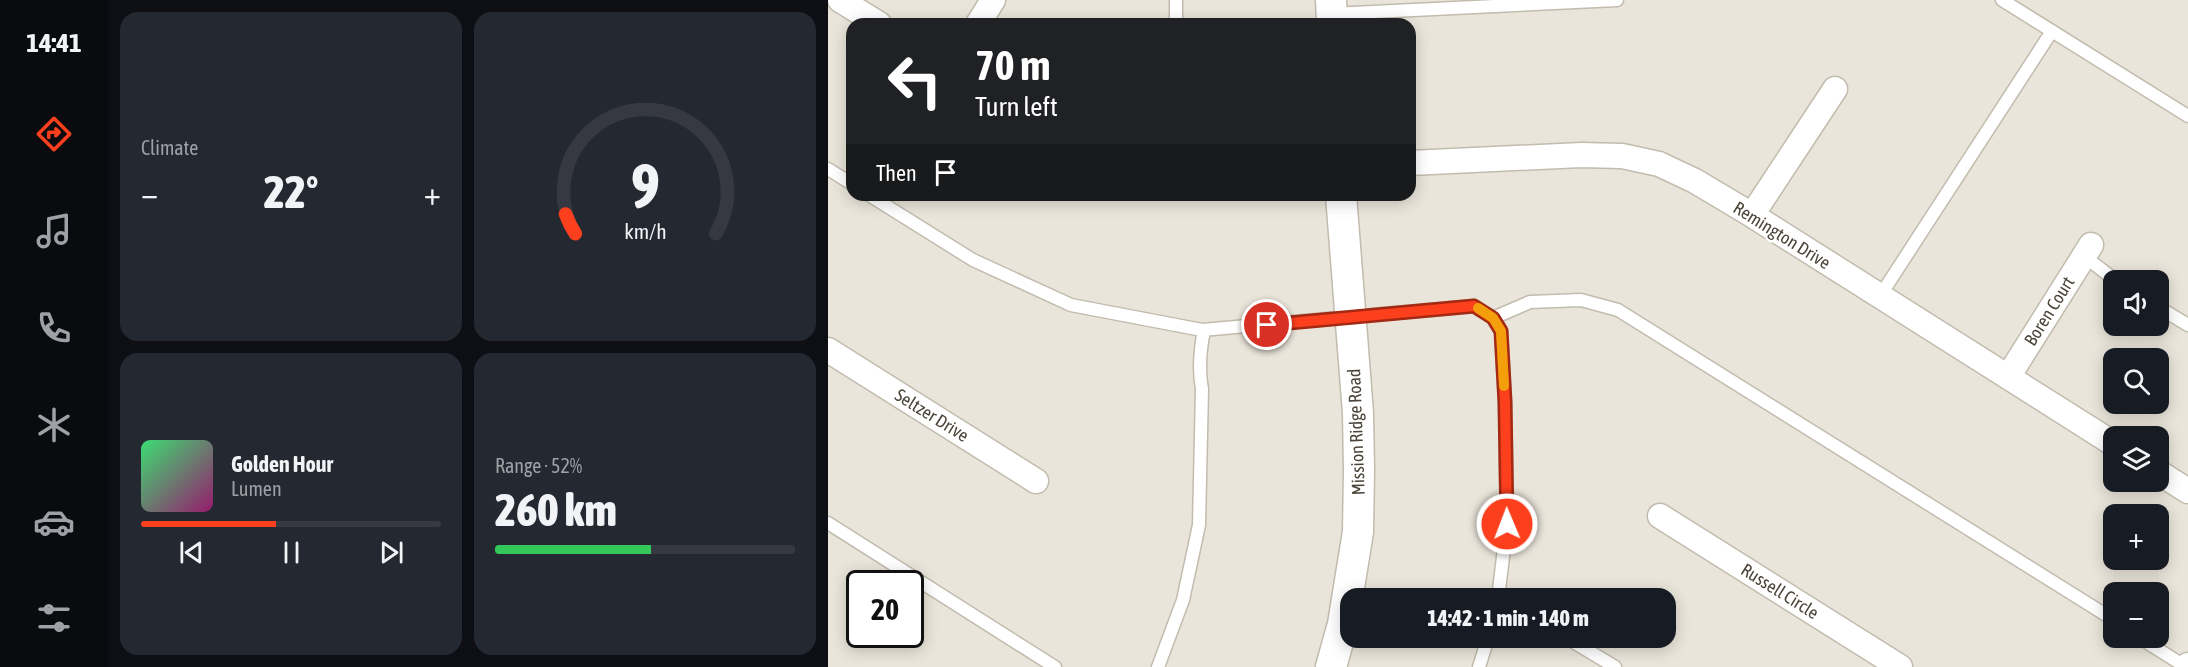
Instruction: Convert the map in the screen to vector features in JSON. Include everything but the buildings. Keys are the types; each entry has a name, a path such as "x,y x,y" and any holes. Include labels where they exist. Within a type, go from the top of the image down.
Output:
{"street":[{"path":"840,0 869,18"},
{"path":"982,18 993,0"},
{"path":"1752,215 1835,89"},
{"name":"Remington Drive","path":"1416,163 1581,155 1623,156 1659,164 1695,181 1752,215 2103,437"},
{"name":"Mission Ridge Road","path":"1331,667 1343,624 1358,532 1358,413 1341,201"},
{"name":"Boren Court","path":"2008,377 2087,251"},
{"name":"Seltzer Drive","path":"828,350 1036,481"},
{"path":"2169,479 2188,491"},
{"name":"Russell Circle","path":"1660,516 1900,667"}],"lane":[{"path":"1176,0 1176,18"},
{"path":"1332,13 1617,0"},
{"path":"2002,0 2188,116"},
{"path":"1880,296 2052,32"},
{"path":"828,169 846,180"},
{"path":"878,201 973,261 1071,305 1204,330 1474,306 1493,318 1501,331 1507,524 1501,588"},
{"path":"2087,251 2105,270"},
{"path":"1493,318 1530,302 1581,300 1618,309 2103,613"},
{"path":"2169,314 2188,325"},
{"path":"1158,667 1183,600 1199,525 1203,388 1199,373 1204,330"},
{"path":"828,523 1055,667"},
{"path":"1479,667 1485,648"},
{"path":"1584,648 1615,667"},
{"path":"2157,648 2187,666"}],"shaded area":[{"path":"828,0 2188,0 2188,667 828,667"}],"slow traffic":[{"path":"1478,308 1493,318 1501,331 1504,386"}],"route":[{"path":"1267,325 1474,306 1493,318 1501,331 1507,524"}]}
